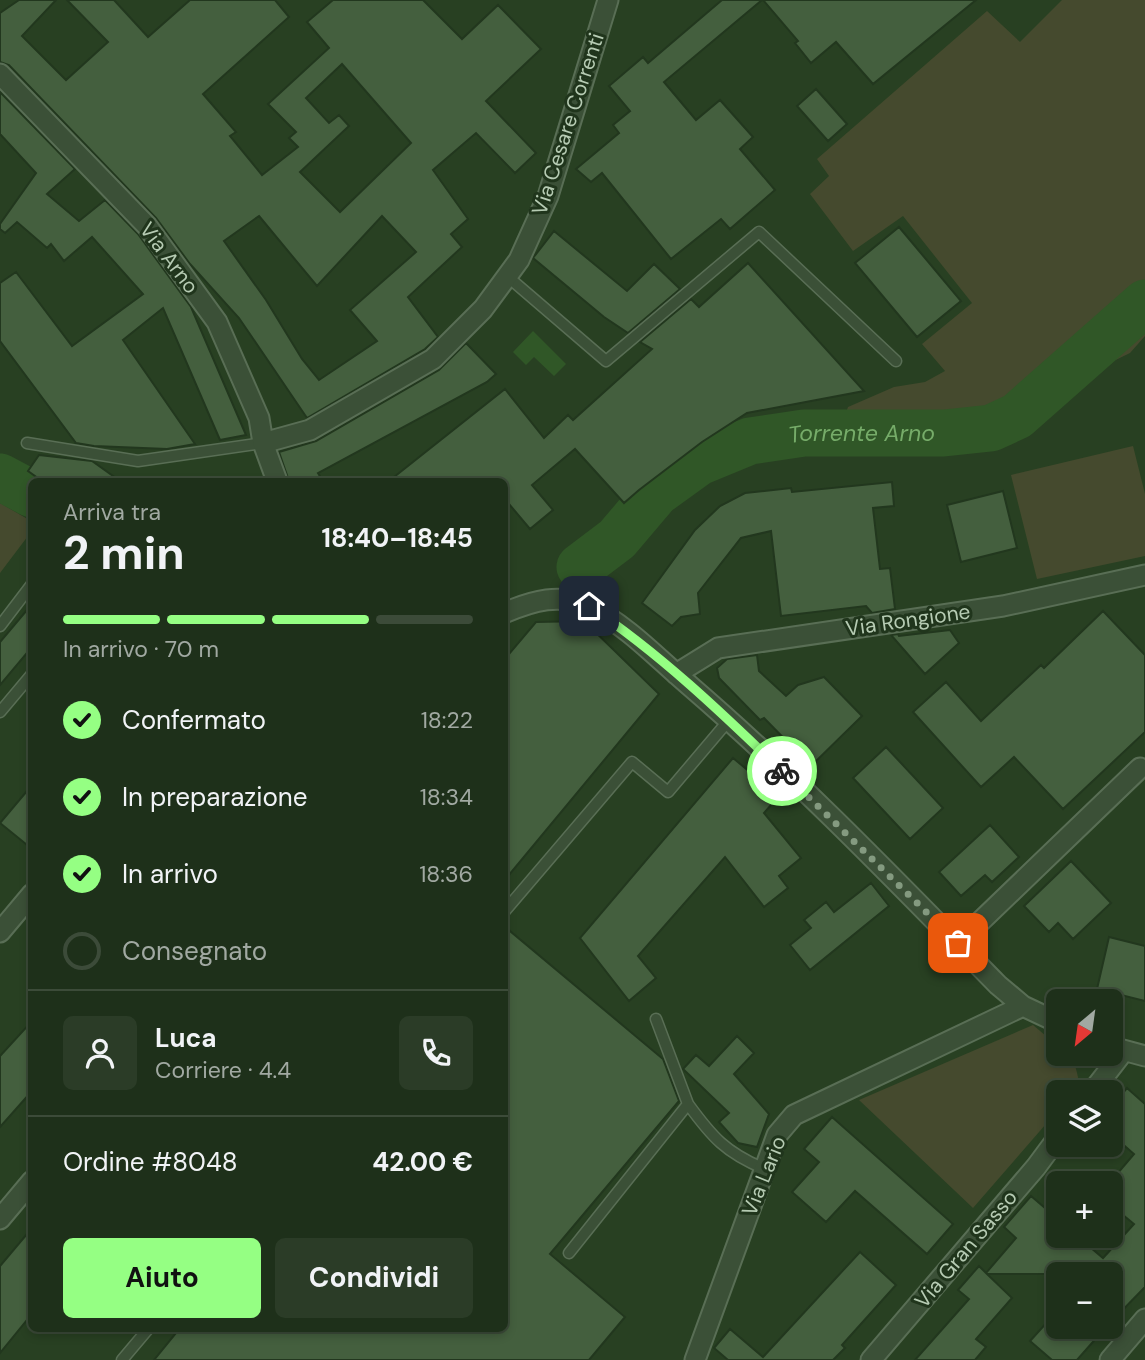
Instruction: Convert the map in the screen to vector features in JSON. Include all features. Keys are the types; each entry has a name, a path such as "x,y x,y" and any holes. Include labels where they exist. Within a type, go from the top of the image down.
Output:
{"street":[{"name":"Via Cesare Correnti","path":"263,443 310,430 366,400 433,359 483,309 519,260 548,196 608,0"},
{"name":"Via Arno","path":"0,74 147,226 217,322 259,418 263,443 275,478"},
{"name":"Via Rongione","path":"676,674 718,648 1003,606 1145,575"},
{"path":"508,611 529,603 554,598 589,606 635,638 729,720 846,831 998,985 1023,1006 1046,1017"},
{"path":"958,943 1140,768"},
{"path":"0,932 28,899"},
{"name":"Via Lario","path":"695,1360 777,1135 794,1115 1023,1006"},
{"path":"1124,1051 1145,1056"},
{"name":"Via Gran Sasso","path":"872,1360 1046,1154"},
{"path":"0,1219 28,1186"},
{"path":"1110,1360 1145,1319"}],"lane":[{"path":"507,276 606,361 759,232 896,361"},
{"path":"27,443 138,461 263,443"},
{"path":"0,626 28,589"},
{"path":"0,712 28,679"},
{"path":"508,907 632,762 668,792 729,720"},
{"path":"656,1019 688,1104 713,1137 741,1159 765,1169"},
{"path":"569,1253 688,1104"},
{"path":"122,1360 146,1332"}],"shaded area":[{"path":"1062,0 1145,0 1145,336 1130,353 1095,370 1007,441 985,444 904,443 867,456 833,449 848,407 894,387 925,382 945,371 922,344 972,303 903,216 853,251 810,194 829,176 817,159 987,11 1020,42"},
{"path":"533,331 566,364 554,376 534,357 526,365 513,352"},
{"path":"1133,446 1145,494 1145,556 1037,579 1011,475"},
{"path":"0,503 28,519 28,536 0,573"},
{"path":"1033,1025 1046,1036 1046,1066 1075,1066 1079,1080 1046,1080 1046,1124 973,1208 859,1100"}],"building":[{"path":"19,0 56,0 22,36 66,80 108,42 67,0 114,0 148,37 190,0 275,0 289,17 203,94 236,132 230,136 262,175 298,147 289,138 296,132 268,104 329,48 307,22 333,0 423,0 462,39 498,5 541,49 486,101 536,153 515,173 476,133 433,170 468,219 451,234 462,247 408,297 438,337 425,349 307,418 239,318 190,264 156,218 9,65 0,62 0,13","holes":["342,64 411,143 340,212 300,172 349,126 339,115 329,123 306,98","259,216 317,286 382,216 416,252 350,310 377,341 319,380 302,359 266,300 224,241"]},
{"path":"722,0 762,0 664,82 696,120 720,100 753,137 740,149 775,190 730,229 721,219 671,259 602,173 591,182 576,169 619,133 613,125 630,111 609,86 643,57 648,63"},
{"path":"763,0 976,0 873,84 836,42 811,63 795,43 798,41"},
{"path":"816,89 847,124 828,141 797,106"},
{"path":"0,92 75,169 47,194 79,221 105,200 138,234 191,307 246,435 220,440 163,308 123,340 195,444 167,449 76,443 0,341 0,283 16,272 72,346 143,294 92,237 64,261 51,244 47,248 17,222 5,233 0,229 0,224 36,173 0,134"},
{"path":"899,227 961,301 917,337 855,263"},
{"path":"554,231 627,291 654,264 680,289 628,333 604,317 533,258"},
{"path":"748,263 864,391 747,413 702,442 624,503 575,449 532,485 553,510 530,529 508,503 508,478 393,478 505,389 544,438 568,415 573,420 652,349 640,342 691,299 699,307"},
{"path":"466,343 496,374 487,382 318,473 321,478 288,478 279,452 316,441 439,370"},
{"path":"39,455 92,461 116,478 38,478 28,471"},
{"path":"892,482 894,506 873,508 880,569 890,568 895,609 872,613 866,606 781,616 771,531 741,538 698,593 700,614 681,617 672,626 642,603 695,530 720,506 745,493 791,488 792,492"},
{"path":"1003,491 1017,548 961,562 947,505"},
{"path":"28,609 28,652 0,685 0,642"},
{"path":"1103,611 1145,655 1145,732 1063,809 1014,757 981,787 913,712 946,682 981,721 1041,665 1044,668"},
{"path":"584,621 659,694 508,876 508,655 536,622"},
{"path":"950,630 959,643 925,674 891,635 899,636"},
{"path":"757,655 759,671 786,696 798,685 824,677 862,716 811,766 764,718 760,720 719,678 717,668 727,659"},
{"path":"886,747 943,808 910,839 853,778"},
{"path":"733,758 779,796 764,813 801,858 779,876 788,888 764,907 725,857 638,956 656,978 629,1001 580,938"},
{"path":"28,790 28,846 0,823"},
{"path":"990,825 1019,857 992,882 985,875 961,896 939,872"},
{"path":"1071,861 1111,903 1073,939 1058,923 1049,932 1024,906"},
{"path":"871,883 889,906 810,970 790,945 811,928 804,920 826,902 834,912"},
{"path":"508,929 663,1059 679,1101 550,1254 625,1317 589,1360 154,1360 177,1332 508,1332"},
{"path":"1109,937 1145,946 1145,1001 1124,996 1124,989 1097,989"},
{"path":"28,1025 28,1096 0,1127 0,1056"},
{"path":"737,1036 754,1053 734,1074 769,1114 757,1147 738,1143 719,1122 729,1113 683,1069 696,1055 709,1066"},
{"path":"1127,1088 1145,1104 1145,1287 1123,1310 1123,1262 1046,1262 1046,1274 987,1274 1012,1298 976,1339 986,1347 975,1360 915,1360 969,1299 958,1290 979,1266 986,1273 1016,1238 1004,1227 1031,1196 1046,1209 1046,1248 1091,1248 1103,1258 1112,1248 1123,1248 1123,1236 1134,1224 1123,1215 1123,1171 1120,1171 1134,1154 1123,1144 1123,1093"},
{"path":"832,1117 953,1224 927,1254 855,1191 826,1222 792,1192 819,1162 804,1149"},
{"path":"28,1233 28,1319 0,1353 0,1266"},
{"path":"860,1252 896,1285 842,1345 845,1348 833,1360 728,1360 714,1348 730,1329 763,1357"},
{"path":"1046,1323 1046,1339 1096,1339 1077,1360 1052,1360 1030,1341"}],"waterway":[{"name":"Torrente Arno","path":"580,567 617,539 656,493 699,462 750,441 804,433 944,433 991,428 1017,416 1145,303"},
{"name":"Torrente Arno","path":"0,477 28,492"}],"way so far":[{"path":"782,771 958,943"}],"route":[{"path":"589,606 635,638 729,720 782,771"}]}
